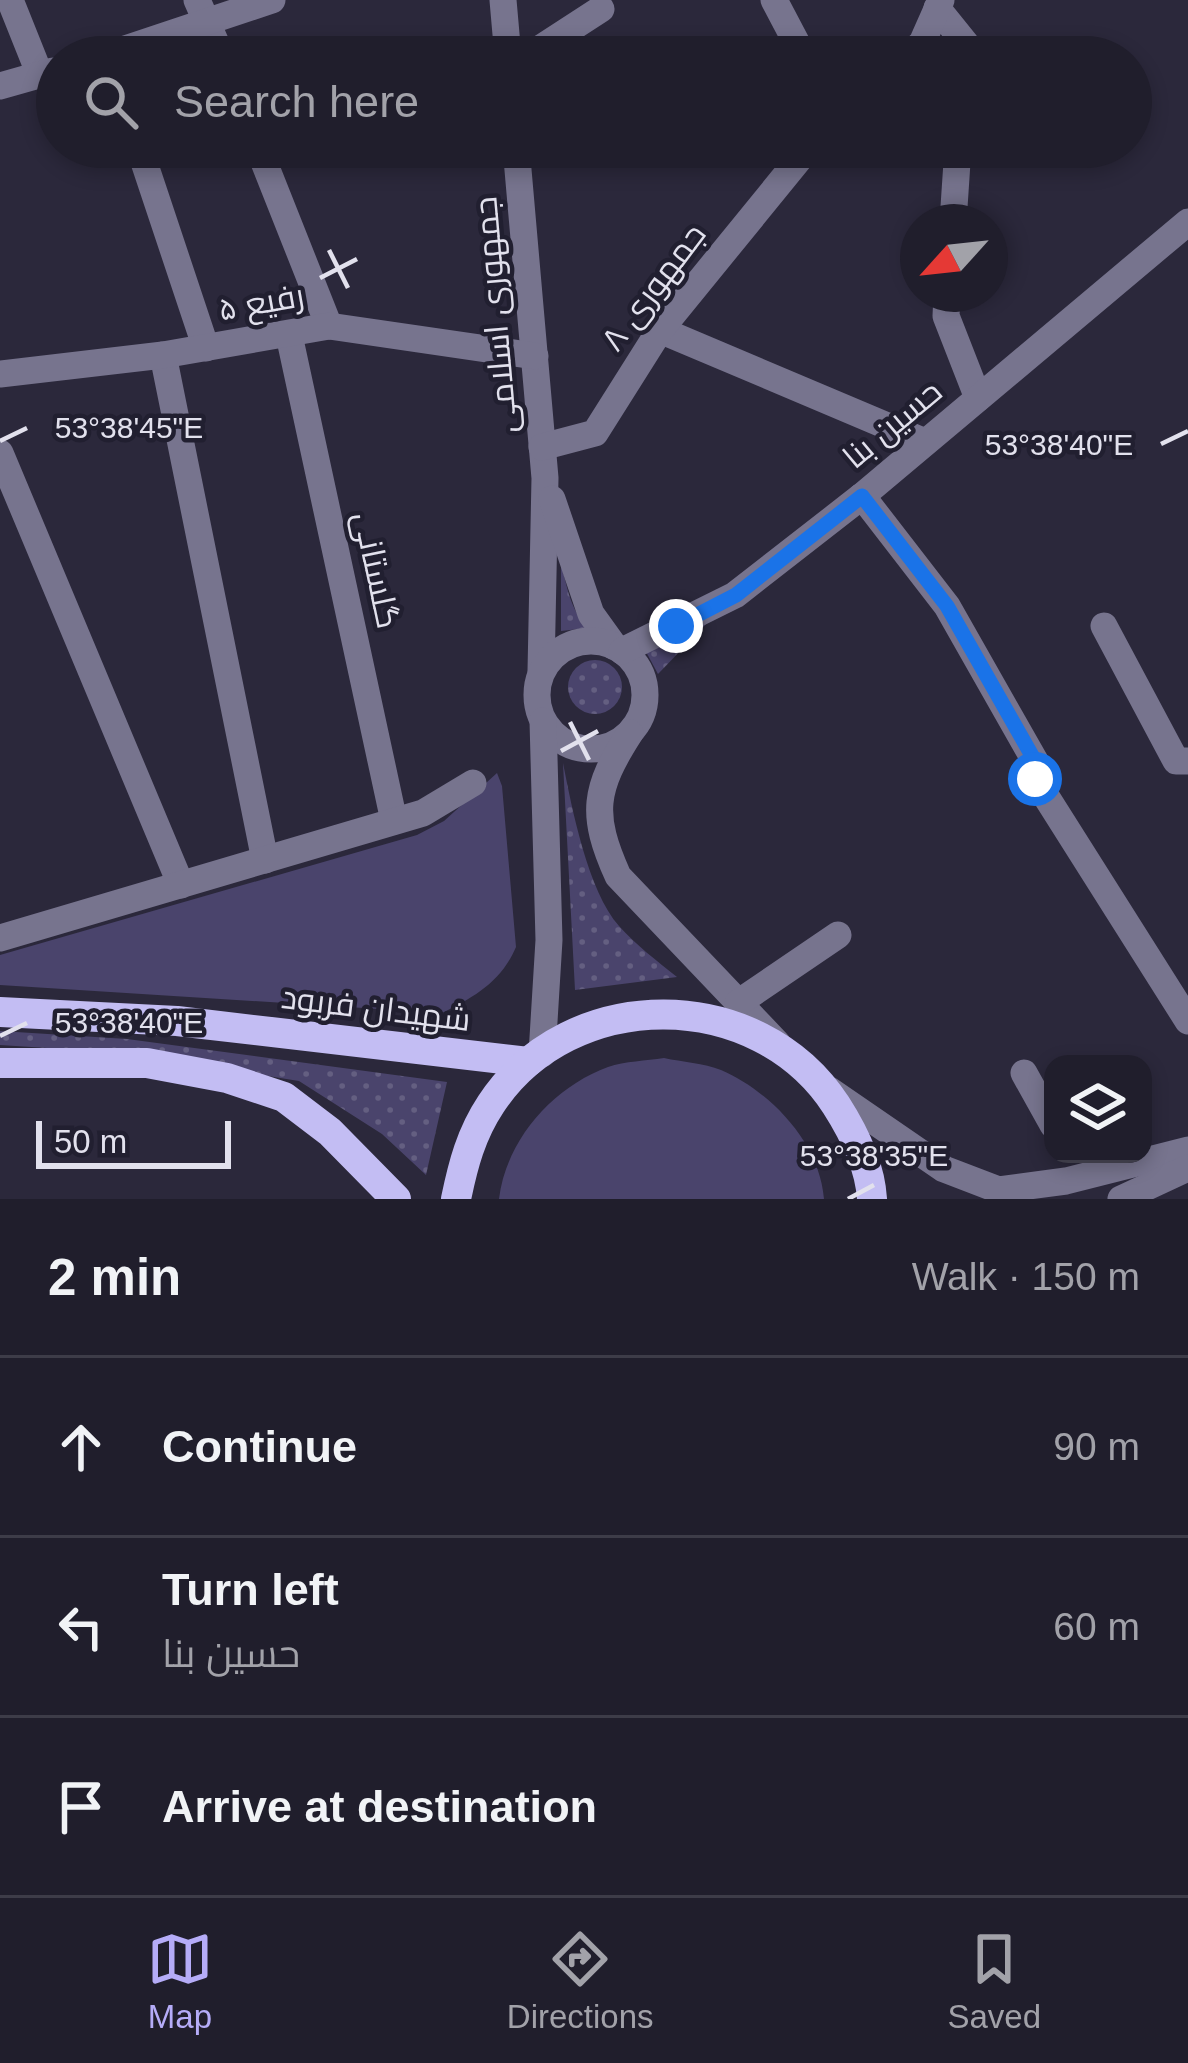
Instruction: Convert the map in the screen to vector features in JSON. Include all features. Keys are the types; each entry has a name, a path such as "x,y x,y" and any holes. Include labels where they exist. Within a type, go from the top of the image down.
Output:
{"main road":[{"name":"شهيدان فربود","path":"0,1012 177,1021 535,1058"},
{"path":"456,1199 466,1151 492,1103 535,1058 575,1033 627,1016 682,1013 736,1025 784,1051 825,1088 855,1134 872,1199"},
{"path":"0,1063 148,1063 227,1078 284,1097 330,1132 396,1199"}],"street":[{"path":"10,0 36,49"},
{"path":"149,36 202,11 272,0"},
{"path":"503,0 506,36"},
{"path":"774,0 793,36"},
{"path":"925,36 939,4"},
{"path":"939,4 961,36"},
{"path":"559,36 601,9"},
{"path":"0,86 36,76"},
{"path":"146,168 206,348"},
{"path":"267,168 329,326"},
{"name":"جمهوری اسلامی","path":"518,168 545,478"},
{"name":"جمهوری ۸","path":"542,447 595,433 660,330 792,168"},
{"path":"954,204 957,168"},
{"name":"حسین بنا","path":"618,648 736,595 862,496 1188,222"},
{"path":"946,312 978,398"},
{"name":"رفیع ۵","path":"0,374 163,355 329,326 535,356"},
{"path":"660,330 925,442"},
{"name":"گلستانی","path":"289,335 394,821"},
{"path":"163,355 266,860"},
{"path":"0,453 181,885"},
{"path":"545,478 591,614 639,669 644,685 640,718 606,770 598,806 602,842 617,876 784,1051"},
{"path":"545,478 542,671 537,704 543,721 567,744 601,748 630,733"},
{"path":"862,496 947,606 1035,761 1035,779 1188,1021"},
{"path":"1104,626 1176,761 1188,761"},
{"path":"542,671 565,646 581,641 598,640 618,648"},
{"path":"535,1058 548,940 543,721"},
{"path":"0,938 423,813 473,783"},
{"path":"738,1003 838,935"},
{"path":"1024,1073 1044,1109"},
{"path":"825,1088 944,1169 998,1194 1076,1165 1188,1150"},
{"path":"1121,1199 1188,1168"}],"shaded area":[{"path":"561,563 573,606 588,628 561,631"},
{"path":"710,620 658,674 644,648"},
{"path":"595,660 614,668 622,687 614,706 595,714 576,706 568,687 576,668"},
{"path":"563,763 583,849 608,911 632,940 677,977 575,990"},
{"path":"497,773 516,947 503,970 485,987 442,1013 0,985 0,955 417,835 444,821"},
{"path":"0,1031 127,1039 447,1082 426,1175 382,1134 299,1081 126,1053 0,1045"},
{"path":"664,1058 721,1070 774,1105 803,1139 824,1199 499,1199 511,1156 551,1102 608,1067"}],"route":[{"path":"676,626 736,595 862,496 947,606 1035,761 1035,779"}]}
